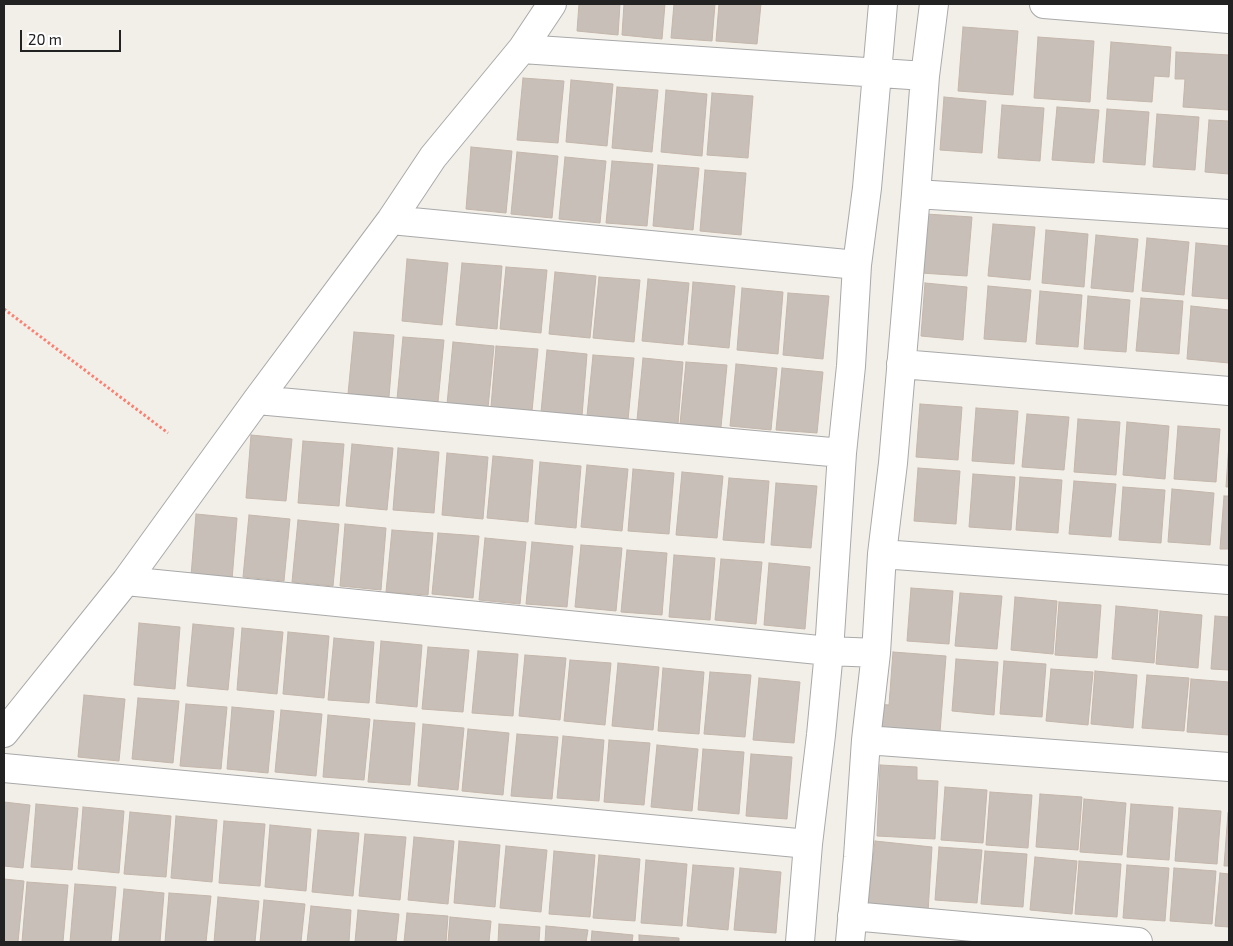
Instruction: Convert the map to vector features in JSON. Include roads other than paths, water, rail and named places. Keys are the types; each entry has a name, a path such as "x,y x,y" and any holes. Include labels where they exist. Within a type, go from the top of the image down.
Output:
{"street":[{"path":"4,733 126,581 257,400 391,220 433,157 522,48 552,4"},
{"path":"800,942 808,844 829,651 857,265 867,188 883,4"},
{"path":"934,4 925,76 893,463 882,554 876,654 866,740 851,929 1138,942"},
{"path":"1044,4 1229,19"},
{"path":"522,48 925,76"},
{"path":"916,194 1229,214"},
{"path":"391,220 857,265"},
{"path":"901,364 1229,391"},
{"path":"257,400 842,453"},
{"path":"882,554 1229,580"},
{"path":"126,581 829,651 876,654"},
{"path":"866,740 1229,767"},
{"path":"4,768 808,844"}]}
